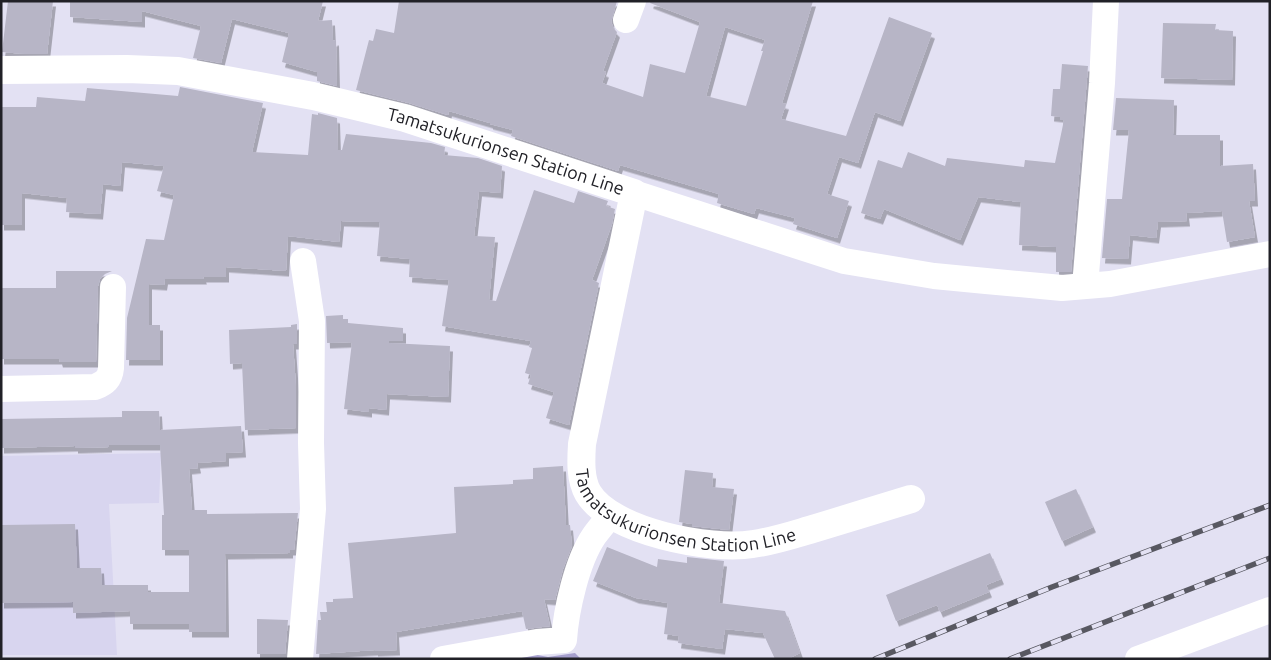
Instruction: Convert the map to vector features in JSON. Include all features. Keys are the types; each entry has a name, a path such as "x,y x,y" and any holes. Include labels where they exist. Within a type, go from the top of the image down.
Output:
{"main road":[{"name":"Tamatsukurionsen Station Line","path":"1,70 127,68 178,71 313,96 405,118 634,193 582,444 582,469 587,491 595,503 611,515 636,526 678,540 718,546 739,546 772,540 911,499"}],"street":[{"path":"1085,286 1102,83 1106,1"},
{"path":"634,193 844,261 934,276 1062,288 1110,284 1156,277 1270,254"},
{"path":"300,659 313,509 311,443 312,321 303,261"},
{"path":"1,389 95,387 107,380 111,368 112,287"},
{"path":"443,659 537,642 564,640 565,621 576,574 593,537 611,515"},
{"path":"1138,659 1270,610"}],"shaded area":[{"path":"161,453 159,503 109,504 117,655 1,655 1,456"},
{"path":"527,653 548,657 575,653 581,659 503,659"}],"building":[{"path":"8,1 53,1 47,54 2,52"},
{"path":"70,1 323,1 318,21 332,20 333,41 336,40 337,86 317,81 317,72 282,62 289,33 232,19 221,63 193,58 201,26 142,11 142,22 70,17"},
{"path":"399,1 617,1 611,22 617,32 603,71 606,72 602,83 643,97 650,64 685,73 700,22 650,3 651,1 813,1 782,103 786,104 781,119 846,136 889,17 932,33 900,121 875,112 858,163 839,157 827,194 849,201 837,238 793,224 795,218 756,208 754,214 717,203 719,194 620,165 618,171 511,136 513,130 449,111 448,115 356,90 369,40 373,41 376,29 394,33","holes":["725,27 765,40 746,106 706,96"]},
{"path":"1163,23 1216,24 1215,30 1233,31 1232,80 1161,78"},
{"path":"1062,64 1088,66 1071,272 1056,272 1056,247 1019,245 1021,202 978,197 960,240 884,209 880,219 861,213 878,160 902,168 908,152 945,166 947,158 1024,167 1025,160 1055,163 1064,120 1060,120 1060,117 1051,116 1053,89 1060,89"},
{"path":"180,87 263,103 252,152 308,155 312,114 318,115 318,113 337,118 338,150 342,150 346,134 431,143 445,147 444,155 478,158 502,166 500,193 479,191 474,236 495,237 489,300 496,301 534,190 574,203 578,191 608,201 606,206 615,209 612,224 592,280 599,283 569,425 546,418 554,392 528,384 531,375 525,373 532,348 529,347 531,341 442,326 449,280 409,277 410,259 377,256 380,222 341,221 339,242 288,236 286,271 226,267 226,277 165,279 164,285 149,284 149,325 160,325 160,360 126,360 127,318 146,239 164,240 174,195 157,191 164,166 122,162 120,186 103,184 100,214 66,212 67,198 22,193 22,225 1,225 1,107 36,107 37,97 85,101 87,88 178,96"},
{"path":"1116,98 1174,100 1173,135 1220,135 1220,166 1253,164 1255,201 1249,201 1255,237 1227,242 1222,211 1186,213 1187,221 1158,222 1156,238 1130,235 1128,259 1102,258 1107,199 1122,199 1129,130 1113,130"},
{"path":"56,271 112,271 100,279 98,286 96,362 60,362 59,359 1,359 1,288 56,288"},
{"path":"343,315 343,319 348,319 348,323 403,328 403,341 389,341 389,343 450,346 448,397 387,394 386,410 369,408 369,412 344,409 352,342 327,343 326,316"},
{"path":"297,324 297,344 293,344 296,428 245,430 242,363 230,364 229,330 291,327 291,325"},
{"path":"122,411 159,411 160,430 241,426 243,452 226,453 226,461 197,463 198,468 189,469 192,510 207,510 207,514 298,513 294,550 290,550 290,553 225,554 226,632 189,632 189,624 130,624 130,611 73,613 73,602 1,603 1,525 75,524 77,568 101,568 102,585 148,585 148,592 189,592 189,550 162,550 162,515 164,515 160,445 1,448 1,419 122,417"},
{"path":"563,466 566,525 570,525 572,546 563,569 555,600 544,599 550,626 526,629 522,611 396,632 397,650 316,654 318,620 321,620 320,612 327,612 326,602 333,602 333,599 353,598 348,543 456,533 454,487 513,484 513,480 533,479 533,468"},
{"path":"685,470 713,473 712,487 734,489 729,530 692,526 692,524 679,522"},
{"path":"1076,489 1093,527 1062,541 1045,502"},
{"path":"607,547 657,567 658,559 687,563 687,557 724,561 719,603 785,611 800,653 788,659 775,659 763,633 725,629 722,649 678,643 679,636 664,634 668,603 636,598 593,581"},
{"path":"990,553 1001,579 986,585 989,592 940,612 937,605 896,621 886,595"},
{"path":"257,619 288,620 285,654 257,654"}],"railway":[{"path":"875,659 1052,587 1270,505"},
{"path":"1010,659 1270,558"}]}
